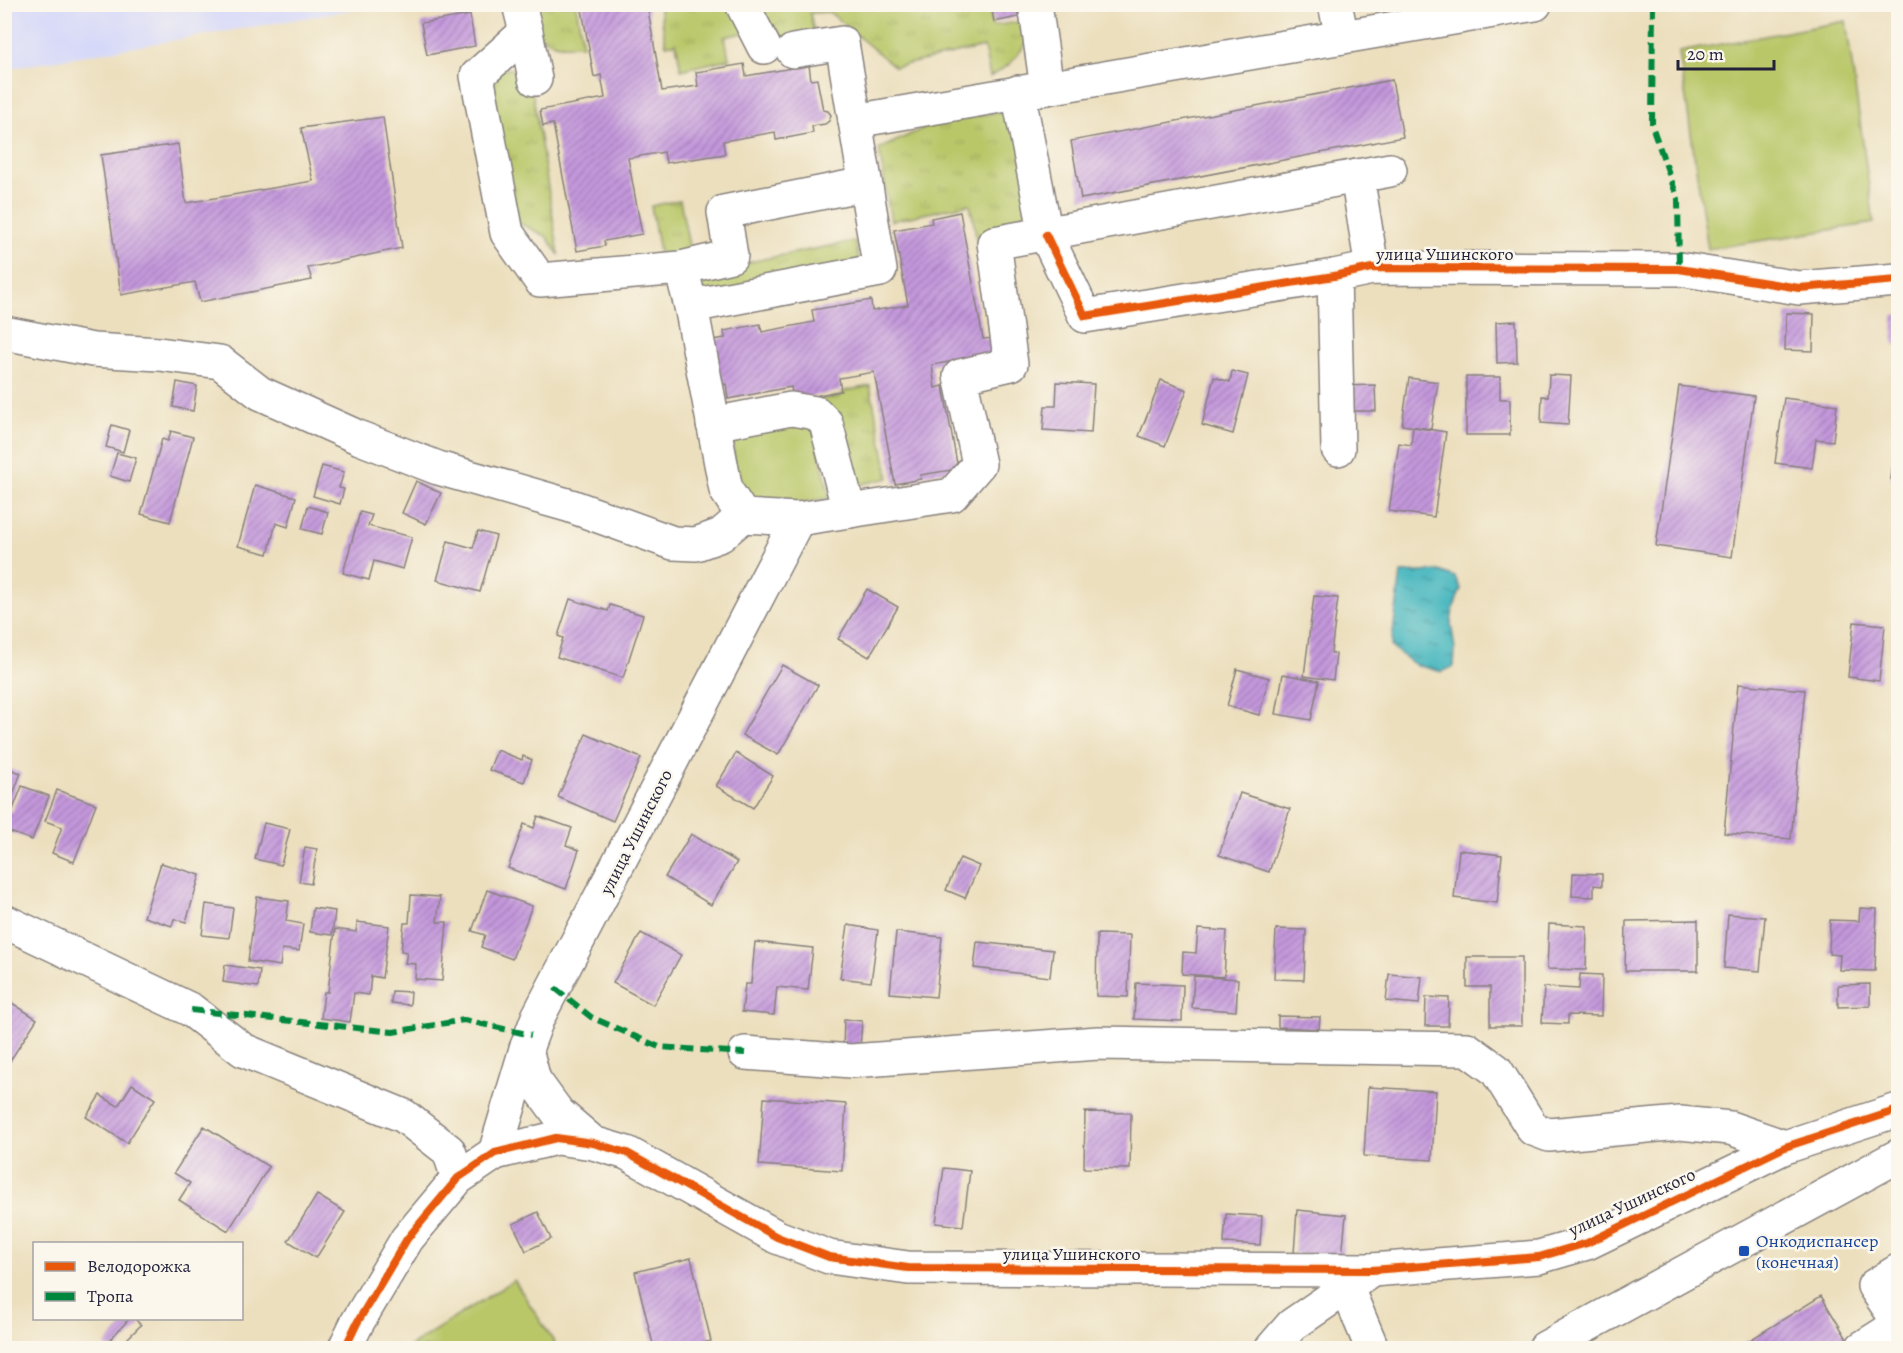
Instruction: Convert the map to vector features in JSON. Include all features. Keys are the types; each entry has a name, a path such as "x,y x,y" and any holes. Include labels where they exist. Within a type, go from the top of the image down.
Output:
{"street":[{"path":"691,306 880,270 842,43 778,49 742,4"},
{"path":"1035,4 1033,90 1046,235"},
{"path":"1335,4 1342,37"},
{"path":"855,121 1535,4"},
{"path":"523,18 535,79"},
{"path":"523,18 477,76 507,233 540,280 681,268 731,256 724,212 865,184"},
{"path":"4,333 93,350 159,354 220,362 260,393 360,438 438,468 571,506 674,543 696,544 722,535 743,516 798,519 952,495 979,464 960,376 1011,364 994,243 1390,170"},
{"path":"1357,176 1372,268"},
{"name":"улица Ушинского","path":"1046,235 1085,316 1372,268 1679,269 1799,288 1899,280"},
{"path":"681,268 691,306 726,490 743,516"},
{"path":"1334,276 1338,449"},
{"path":"713,424 791,410 816,413 826,423 849,511"},
{"name":"улица Ушинского","path":"495,1153 538,1017 798,519"},
{"path":"4,921 191,1010 243,1050 404,1116 449,1151 458,1178"},
{"path":"745,1053 851,1061 1098,1043 1467,1049 1496,1070 1533,1129 1549,1135 1680,1123 1730,1128 1785,1147"},
{"path":"526,1049 534,1080 558,1113 593,1143"},
{"name":"улица Ушинского","path":"345,1348 357,1323 407,1239 458,1178 495,1153 556,1138 593,1143 627,1153 777,1237 829,1257 908,1268 1359,1279 1539,1257 1587,1243 1785,1147 1899,1110"},
{"path":"1545,1348 1899,1156"},
{"path":"1862,1348 1899,1323 1875,1286 1899,1271"},
{"path":"1272,1348 1292,1324 1359,1279 1372,1348"}],"shaded area":[{"path":"5,4 380,4 380,5 5,69"}],"green space":[{"path":"538,5 576,5 583,45 552,43 535,31 533,15"},
{"path":"659,5 735,5 747,32 725,37 729,59 681,70 676,43 666,45"},
{"path":"757,5 989,5 992,26 1025,21 1026,44 1010,64 990,77 984,47 895,67 829,12 810,13 814,32 785,38 761,16"},
{"path":"1846,21 1874,223 1708,249 1679,52"},
{"path":"514,68 527,75 532,89 559,255 546,236 510,219 488,77 500,70"},
{"path":"1016,108 1039,228 977,240 970,204 891,221 879,149 926,127"},
{"path":"680,200 690,251 660,257 651,206"},
{"path":"855,241 860,265 704,296 699,272"},
{"path":"870,386 889,478 849,487 801,403 840,396 845,391"},
{"path":"812,420 830,498 762,509 738,493 732,437"},
{"path":"514,1280 558,1348 407,1348"}],"water":[{"path":"1439,571 1455,577 1461,589 1453,609 1451,623 1455,649 1454,666 1442,672 1416,665 1391,647 1401,573"}],"building":[{"path":"581,4 647,4 662,91 698,86 696,72 744,64 746,76 809,65 811,80 817,79 823,110 828,111 831,115 829,121 812,126 813,133 776,140 775,132 723,141 725,154 666,163 664,152 628,158 642,234 604,241 605,246 577,251 553,124 543,126 540,110 605,98 601,75 594,77"},
{"path":"991,4 1016,4 1018,17 994,22"},
{"path":"470,15 475,46 427,55 421,23"},
{"path":"1392,80 1403,137 1081,199 1071,141"},
{"path":"383,117 402,248 308,268 312,280 200,302 195,282 121,295 101,155 178,144 186,203 313,181 301,128"},
{"path":"960,212 983,339 994,338 997,353 932,365 935,388 943,386 958,469 920,475 921,479 895,484 874,372 839,378 841,391 793,400 791,387 728,399 726,384 720,385 712,340 725,338 724,331 760,324 762,332 814,322 812,310 871,300 872,311 908,305 894,230 932,223 931,218"},
{"path":"1786,313 1814,314 1813,351 1785,350"},
{"path":"1898,315 1898,344 1894,345 1893,316"},
{"path":"1516,321 1517,362 1497,363 1496,322"},
{"path":"1232,371 1248,375 1233,434 1202,425 1214,377 1230,382"},
{"path":"1549,375 1571,376 1568,425 1541,423 1542,396 1548,397"},
{"path":"1466,377 1500,377 1500,399 1510,399 1510,435 1466,435"},
{"path":"1409,378 1438,382 1431,429 1402,425"},
{"path":"1161,380 1187,390 1165,446 1139,436"},
{"path":"177,382 197,386 193,411 173,407"},
{"path":"1057,382 1094,384 1091,433 1043,430 1045,406 1056,406"},
{"path":"1375,385 1376,411 1343,411 1343,386"},
{"path":"1679,386 1754,396 1732,557 1656,546"},
{"path":"1784,398 1837,405 1833,441 1816,439 1812,468 1775,463"},
{"path":"112,425 129,430 123,452 106,447"},
{"path":"1413,427 1446,432 1434,517 1389,511 1399,443 1411,445"},
{"path":"1898,429 1898,480 1891,479"},
{"path":"171,431 193,437 170,522 141,514 162,439 168,441"},
{"path":"117,453 136,458 129,482 110,476"},
{"path":"322,466 344,472 339,488 344,489 340,504 313,496"},
{"path":"416,481 441,493 426,524 402,513"},
{"path":"255,485 296,497 288,527 276,523 268,554 238,546"},
{"path":"308,506 328,512 322,534 302,529"},
{"path":"360,512 372,515 368,526 412,537 403,569 374,561 369,580 343,573"},
{"path":"478,531 496,536 480,592 437,580 448,541 473,548"},
{"path":"867,589 898,607 869,657 838,639"},
{"path":"1314,596 1338,598 1331,653 1336,654 1333,680 1304,676"},
{"path":"570,599 608,611 610,605 643,615 623,678 557,657 563,638 558,636"},
{"path":"1854,622 1885,625 1879,681 1848,677"},
{"path":"782,665 818,685 778,755 742,735"},
{"path":"1237,669 1269,678 1259,715 1227,706"},
{"path":"1283,674 1319,681 1311,720 1276,714"},
{"path":"1738,684 1805,690 1791,839 1724,833"},
{"path":"586,734 641,758 613,821 558,797"},
{"path":"497,750 522,760 523,756 532,760 524,782 489,770"},
{"path":"736,753 773,776 753,808 716,786"},
{"path":"6,768 21,773 7,810 12,812 22,786 49,796 32,840 4,830"},
{"path":"57,790 96,804 74,862 52,853 62,827 45,821"},
{"path":"1240,793 1290,809 1269,872 1219,855"},
{"path":"538,816 572,828 566,845 579,850 566,889 508,868 524,824 534,828"},
{"path":"264,823 290,829 281,865 255,859"},
{"path":"691,834 737,862 711,905 665,877"},
{"path":"305,847 317,849 311,884 299,882"},
{"path":"1459,850 1502,855 1497,903 1454,898"},
{"path":"960,858 979,866 965,898 946,890"},
{"path":"161,863 200,875 186,922 174,919 172,926 144,917"},
{"path":"1573,873 1602,874 1602,886 1594,885 1594,897 1572,896"},
{"path":"487,890 532,906 512,959 481,947 485,935 472,931"},
{"path":"411,895 440,897 437,922 447,922 442,981 415,979 416,964 405,963 407,952 401,951 404,923 409,923"},
{"path":"257,897 289,901 286,921 303,924 299,951 282,949 280,966 248,961"},
{"path":"206,904 233,908 229,938 202,935"},
{"path":"313,908 335,911 332,935 310,932"},
{"path":"1860,908 1877,909 1875,971 1839,970 1840,955 1829,954 1830,920 1859,921"},
{"path":"1728,914 1765,917 1760,971 1724,968"},
{"path":"1698,920 1698,971 1625,971 1626,921"},
{"path":"357,922 389,926 382,978 371,976 369,995 354,993 350,1022 321,1018 324,992 328,992 335,929 356,932"},
{"path":"1549,924 1587,926 1586,970 1547,969"},
{"path":"848,925 878,930 871,982 840,978"},
{"path":"1198,929 1227,931 1224,977 1182,974 1183,952 1196,953"},
{"path":"1276,929 1306,930 1304,980 1274,979"},
{"path":"896,932 942,937 936,997 890,993"},
{"path":"641,933 681,955 653,1005 613,983"},
{"path":"1097,934 1130,935 1128,997 1096,996"},
{"path":"755,942 813,948 808,990 777,987 774,1015 742,1012 745,984 751,984"},
{"path":"977,942 1053,950 1050,977 974,968"},
{"path":"1467,957 1522,957 1522,1026 1490,1026 1490,987 1467,987"},
{"path":"225,965 260,970 258,987 223,982"},
{"path":"1389,974 1422,977 1419,1004 1386,1001"},
{"path":"1580,974 1602,975 1601,1016 1568,1015 1568,1024 1542,1023 1544,987 1579,989"},
{"path":"1194,976 1238,979 1236,1011 1192,1008"},
{"path":"1136,983 1183,985 1182,1021 1134,1019"},
{"path":"1870,984 1870,1006 1838,1007 1838,985"},
{"path":"392,991 411,992 410,1005 391,1003"},
{"path":"1426,997 1449,998 1448,1026 1425,1026"},
{"path":"9,1001 37,1019 6,1067 4,1066 4,1008"},
{"path":"1278,1016 1320,1017 1319,1029 1278,1027"},
{"path":"844,1019 862,1021 860,1049 843,1048"},
{"path":"132,1084 155,1099 127,1143 86,1117 100,1095 118,1106"},
{"path":"1368,1087 1436,1091 1432,1160 1364,1156"},
{"path":"764,1098 846,1104 842,1171 759,1165"},
{"path":"1085,1112 1131,1113 1130,1169 1084,1168"},
{"path":"204,1126 269,1167 228,1231 179,1200 190,1183 174,1173"},
{"path":"944,1168 970,1171 963,1226 936,1223"},
{"path":"317,1195 345,1212 316,1258 288,1241"},
{"path":"1297,1210 1346,1215 1342,1258 1294,1254"},
{"path":"538,1212 551,1239 526,1251 513,1224"},
{"path":"1226,1214 1262,1216 1260,1245 1224,1243"},
{"path":"691,1258 711,1341 682,1348 654,1348 635,1272"},
{"path":"1821,1296 1849,1342 1840,1348 1737,1348"},
{"path":"128,1320 136,1320 141,1325 118,1348 109,1348 105,1345"}],"marked path":[{"path":"1653,4 1652,126 1678,199 1679,269"},
{"path":"555,988 591,1017 659,1047 745,1053"},
{"path":"191,1010 393,1032 464,1020 531,1035"}],"cycle path":[{"path":"1046,235 1085,316 1372,268 1679,269 1799,288 1898,280"},
{"path":"345,1348 357,1323 407,1239 458,1178 495,1153 556,1138 593,1143 627,1153 777,1237 829,1257 908,1268 1372,1270 1539,1257 1587,1243 1785,1147 1898,1110"}],"place":[{"name":"Онкодиспансер (конечная)","path":"1744,1251"}]}
